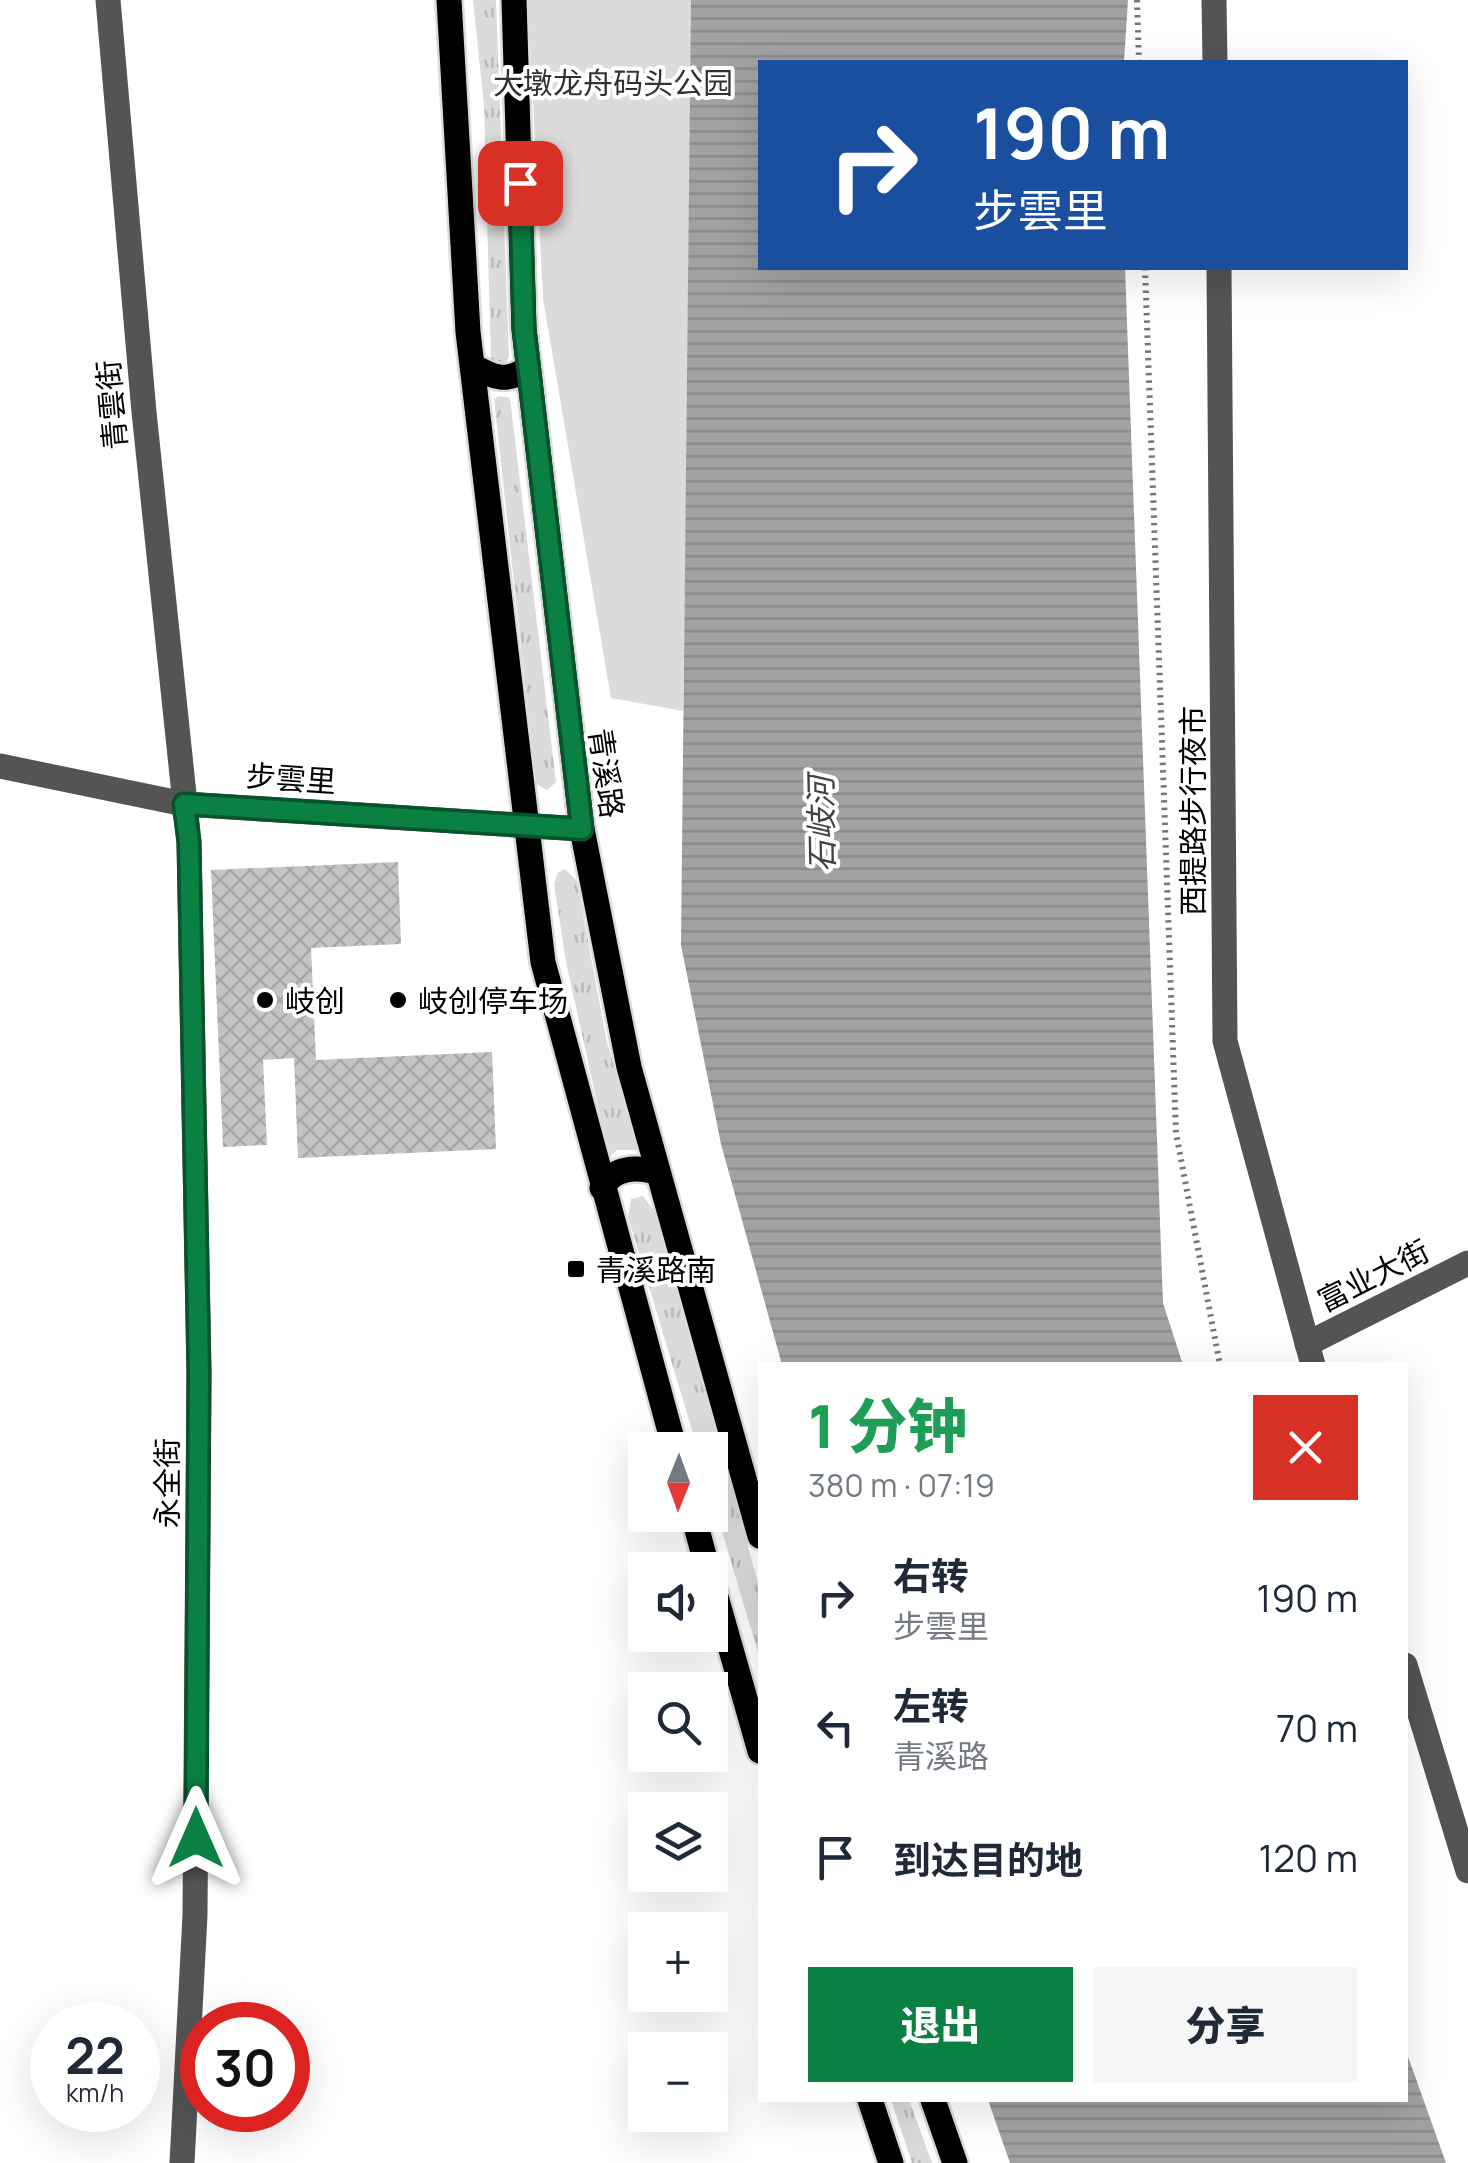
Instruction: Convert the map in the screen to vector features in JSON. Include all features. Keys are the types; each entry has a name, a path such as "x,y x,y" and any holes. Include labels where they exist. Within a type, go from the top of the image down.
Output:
{"main road":[{"path":"449,0 473,366 543,962 670,1432"},
{"name":"青溪路","path":"514,0 528,368 582,829 628,1067 758,1529"},
{"path":"473,366 503,378 513,378 528,368"},
{"path":"602,1188 610,1177 624,1170 658,1173"},
{"path":"728,1639 758,1744"},
{"path":"871,2102 891,2163"},
{"path":"934,2102 955,2163"}],"street":[{"name":"青雲街","path":"108,0 184,804"},
{"path":"1214,0 1215,60"},
{"name":"西提路步行夜市","path":"1219,270 1224,1041 1310,1355"},
{"name":"步雲里","path":"0,766 184,804 582,829"},
{"name":"永全街","path":"182,2163 196,1915 199,1373 189,842 184,804"},
{"name":"富业大街","path":"1310,1355 1468,1263"},
{"path":"1408,1675 1468,1871"}],"path":[{"path":"1137,0 1139,60"},
{"path":"1145,270 1176,1133 1219,1362"}],"green space":[{"path":"473,0 496,0 509,356 505,366 491,360 484,106"},
{"name":"大墩龙舟码头公园","path":"528,0 695,0 683,711 611,698 543,299"},
{"path":"510,398 556,782 547,790 536,784 494,399"},
{"path":"565,869 577,881 606,1038 638,1150 617,1150 609,1157 566,962 554,884 558,872"},
{"path":"643,1196 655,1212 716,1432 693,1432 628,1217 631,1199"},
{"path":"728,1475 758,1583 758,1652 722,1532 728,1532"},
{"path":"892,2102 910,2102 932,2163 912,2163"}],"water":[{"name":"石岐河","path":"691,0 1128,0 1124,60 758,60 758,270 1125,270 1163,1303 1182,1362 781,1362 721,1144 681,945"},
{"path":"1408,2056 1446,2163 1010,2163 989,2102 1408,2102"}],"building":[{"name":"岐创","path":"398,862 401,944 311,948 316,1060 492,1052 496,1149 298,1158 294,1058 263,1060 267,1145 223,1147 211,870"}],"place":[{"name":"岐创","path":"265,1000"},
{"name":"岐创停车场","path":"398,1000"},
{"name":"青溪路南","path":"576,1269"}],"route":[{"path":"196,1838 199,1373 189,842 184,804 582,829 556,636 524,329 520,183"}]}
